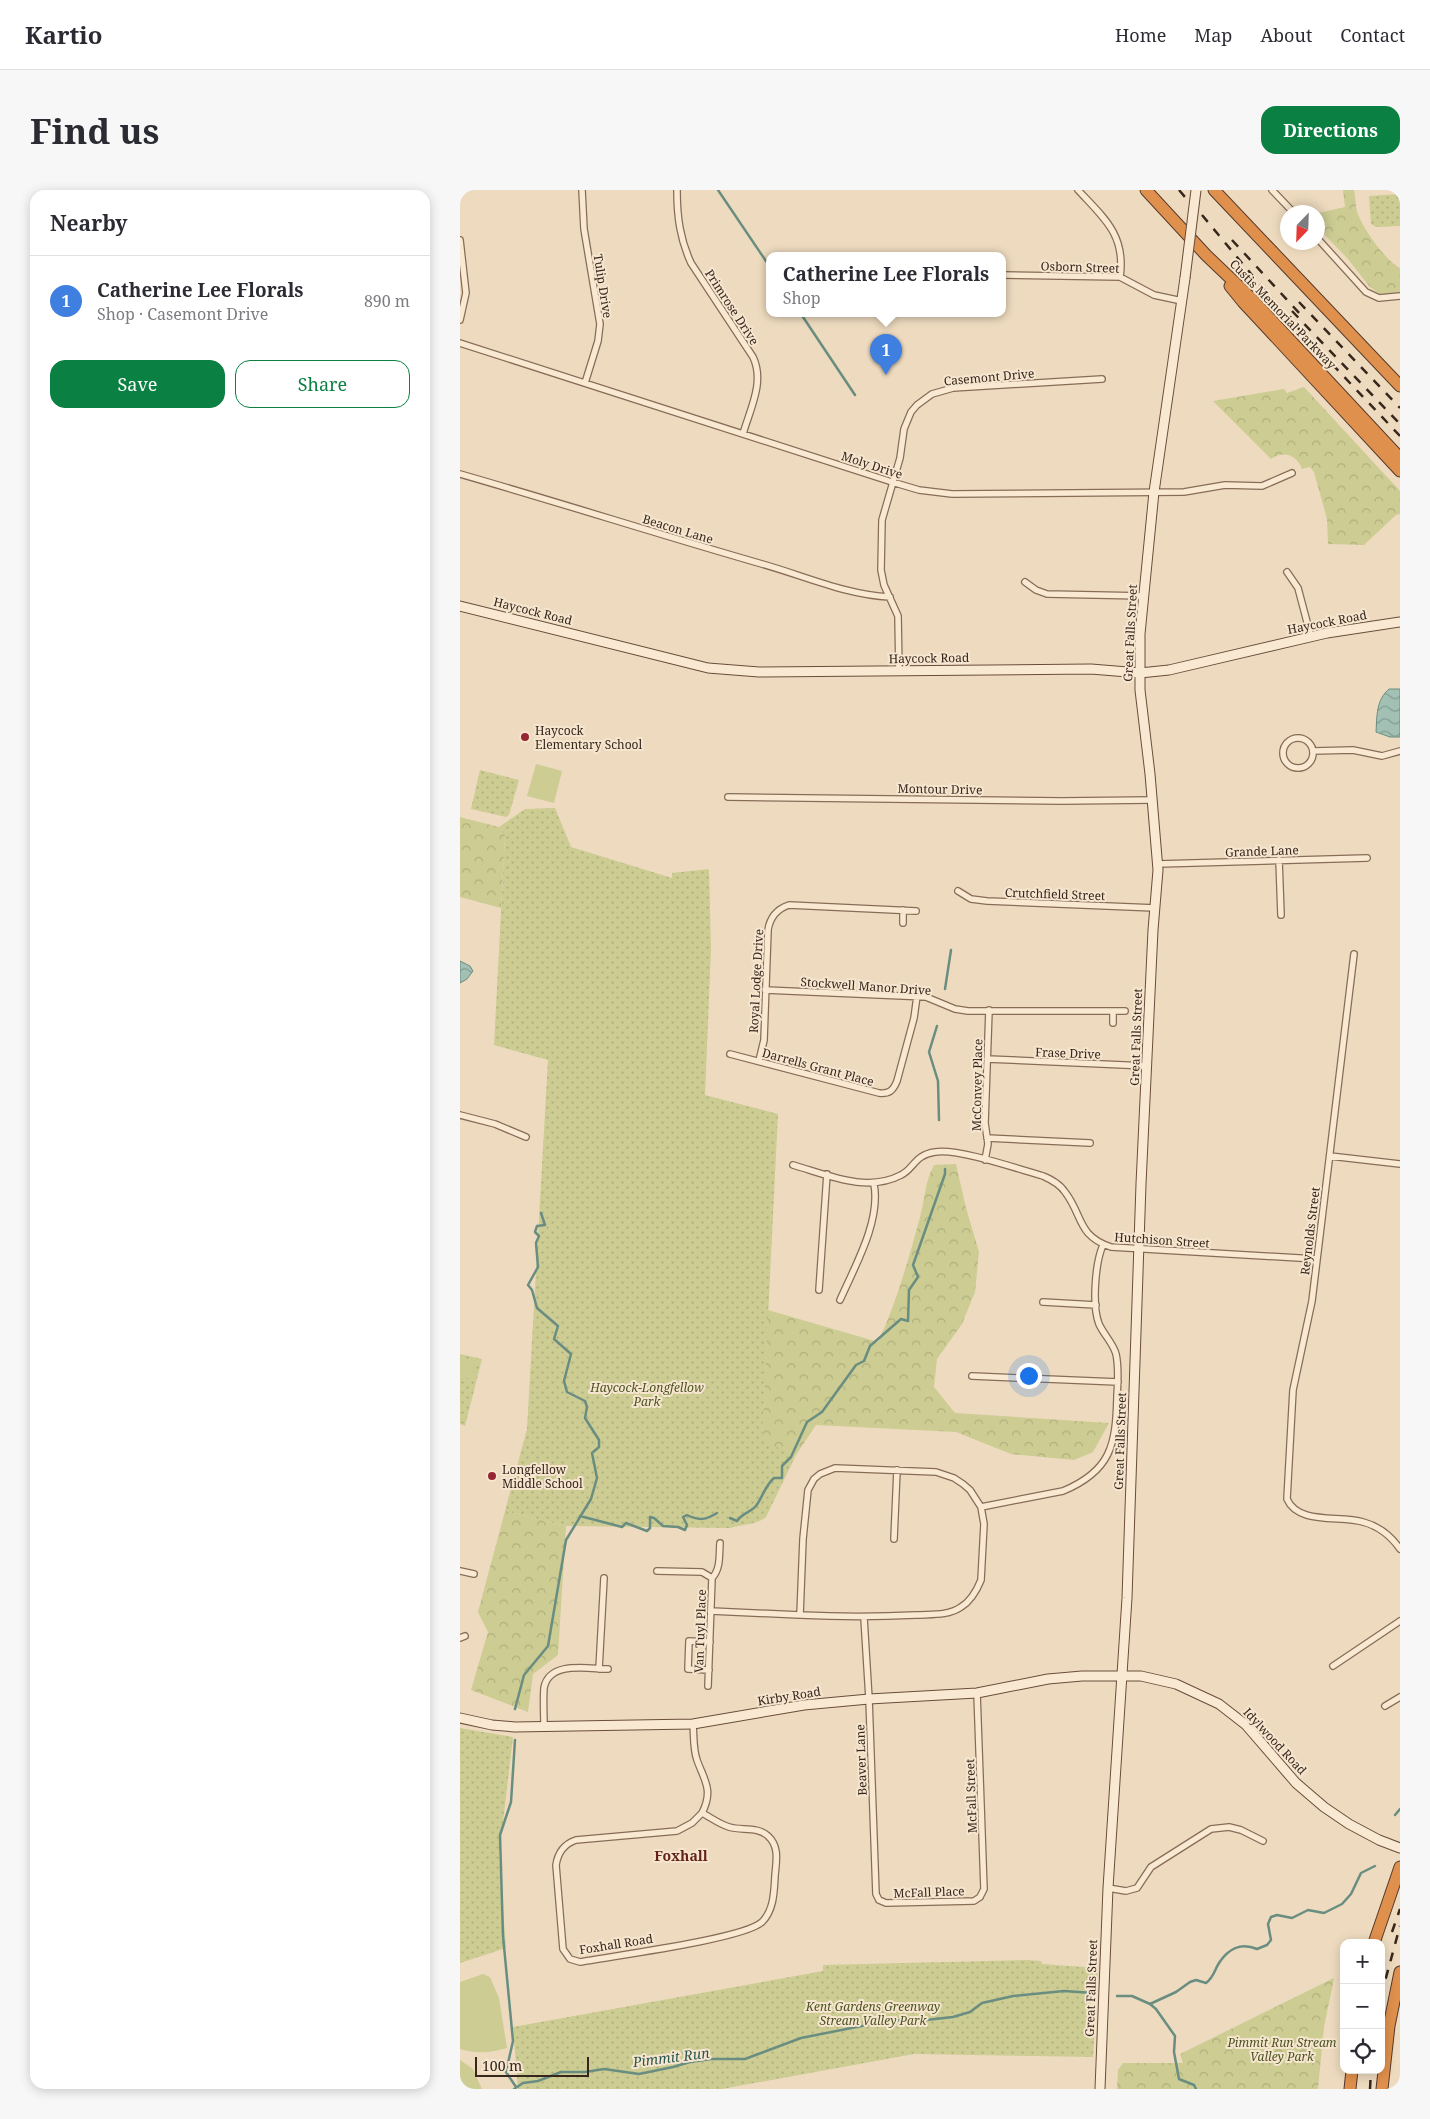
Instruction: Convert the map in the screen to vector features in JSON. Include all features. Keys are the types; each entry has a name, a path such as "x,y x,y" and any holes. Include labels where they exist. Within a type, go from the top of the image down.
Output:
{"highway":[{"name":"Custis Memorial Parkway","path":"1146,190 1206,255 1250,297 1400,458"},
{"path":"1214,190 1400,386"},
{"path":"1206,255 1243,302 1400,471"},
{"path":"1375,1939 1400,1868"},
{"path":"1382,2089 1389,2026 1400,1972"},
{"path":"1350,2089 1352,2074"}],"main road":[{"name":"Great Falls Street","path":"1100,2089 1108,1888 1132,1460 1139,1249 1158,864 1140,673 1140,634 1154,492 1196,190"},
{"name":"Haycock Road","path":"460,606 708,668 758,672 1092,669 1140,673 1192,666 1311,636 1400,622"},
{"name":"Kirby Road","path":"460,1718 502,1726 693,1724 804,1705 977,1693 1048,1679 1121,1675"},
{"name":"Idylwood Road","path":"1121,1675 1140,1676 1176,1684 1219,1704 1246,1725 1296,1783 1324,1807 1349,1824 1379,1840 1400,1848"}],"street":[{"name":"Tulip Drive","path":"582,190 584,229 600,324 598,341 584,384"},
{"name":"Primrose Drive","path":"677,190 678,223 685,250 753,357 758,370 758,385 743,434"},
{"path":"1078,190 1107,222 1115,235 1120,250 1120,277"},
{"path":"1272,190 1286,205"},
{"path":"460,240 466,293 460,320"},
{"path":"1325,247 1366,292 1379,298 1400,296"},
{"name":"Osborn Street","path":"1006,276 1120,277 1154,295 1182,301"},
{"name":"Moly Drive","path":"460,343 919,490 952,494 1184,492 1225,485 1262,486 1292,473"},
{"name":"Casemont Drive","path":"899,671 898,616 884,585 881,570 880,538 885,505 900,458 907,420 917,405 932,394 953,388 1102,379"},
{"name":"Beacon Lane","path":"460,474 831,586 866,596 890,598"},
{"path":"1287,572 1298,588 1311,636"},
{"path":"1025,582 1036,590 1047,594 1144,596"},
{"path":"1299,737 1309,742 1313,751 1312,760 1299,768 1288,765 1282,753 1289,740 1299,737"},
{"path":"1313,751 1353,750 1382,756 1400,752"},
{"name":"Montour Drive","path":"728,797 1062,801 1152,800"},
{"name":"Grande Lane","path":"1158,864 1367,858"},
{"path":"1279,860 1280,915"},
{"name":"Crutchfield Street","path":"958,891 971,898 987,901 1155,908"},
{"name":"Royal Lodge Drive","path":"759,1062 764,1040 769,925 773,916 784,906 789,905 903,910"},
{"path":"902,923 903,910 916,911"},
{"name":"Reynolds Street","path":"1354,954 1307,1328 1291,1408 1287,1499 1293,1509 1302,1515 1360,1521 1372,1525 1387,1534 1400,1549"},
{"name":"Stockwell Manor Drive","path":"765,990 917,996 933,999 961,1010 1125,1011"},
{"name":"Darrells Grant Place","path":"730,1054 879,1093 889,1092 893,1090 897,1082 912,1026 917,996"},
{"name":"McConvey Place","path":"985,1160 988,1150 984,1123 989,1010"},
{"path":"1113,1011 1113,1023"},
{"name":"Frase Drive","path":"987,1059 1147,1066"},
{"path":"460,1115 495,1124 526,1137"},
{"path":"986,1138 1090,1143"},
{"name":"Hutchison Street","path":"874,1184 903,1175 914,1161 934,1152 953,1152 1052,1180 1065,1192 1086,1232 1103,1245 1139,1249 1316,1259"},
{"path":"1330,1156 1400,1164"},
{"path":"794,1165 858,1183 874,1184 876,1200 866,1239 840,1300"},
{"path":"819,1290 827,1174"},
{"path":"981,1507 1063,1491 1086,1480 1097,1470 1108,1452 1115,1430 1118,1382 1115,1351 1099,1324 1096,1305 1098,1261 1103,1245"},
{"path":"1043,1302 1096,1305"},
{"path":"972,1376 1118,1382"},
{"path":"711,1611 864,1618 943,1613 956,1610 967,1602 978,1588 981,1580 984,1524 981,1507 970,1490 954,1478 936,1472 835,1468 827,1470 814,1479 808,1490 803,1540 800,1614"},
{"path":"894,1539 897,1470"},
{"name":"Van Tuyl Place","path":"708,1686 712,1578 717,1573 720,1543"},
{"path":"460,1571 474,1574"},
{"name":"Van Tuyl Place","path":"657,1571 702,1572 712,1578"},
{"path":"599,1668 604,1578"},
{"name":"Beaver Lane","path":"864,1618 877,1902"},
{"path":"1333,1666 1400,1621"},
{"path":"708,1670 688,1669 689,1642 710,1642"},
{"path":"544,1727 544,1690 549,1677 560,1670 608,1669"},
{"name":"McFall Street","path":"977,1693 984,1888 982,1899"},
{"path":"1385,1706 1400,1697"},
{"path":"693,1724 695,1752 707,1783 706,1803 702,1812"},
{"name":"Foxhall Road","path":"702,1812 727,1826 760,1830 774,1843 777,1855 773,1900 765,1918 754,1928 710,1939 580,1962 570,1959 564,1949 556,1865 558,1855 565,1846 576,1840 677,1831 692,1824 702,1812"},
{"path":"1108,1888 1126,1892 1137,1888 1152,1867 1211,1829 1230,1827 1263,1840"},
{"name":"McFall Place","path":"877,1902 974,1901 982,1899"}],"green space":[{"path":"1343,190 1354,190 1357,211 1365,228 1388,259 1400,268 1400,292 1381,295 1369,286 1348,259 1325,235 1325,211 1345,207"},
{"path":"1400,194 1400,226 1376,227 1371,224 1369,196"},
{"path":"1304,387 1400,491 1400,514 1396,515 1364,545 1328,544 1327,519 1314,472 1310,467 1302,469 1297,460 1290,455 1276,456 1271,459 1213,401 1284,389 1287,393"},
{"path":"536,764 562,771 554,803 527,796"},
{"path":"480,770 519,780 509,815 506,817 471,809"},
{"name":"Haycock-Longfellow Park","path":"555,808 571,847 672,878 672,873 709,869 711,949 705,1095 778,1114 762,1440 796,1455 766,1517 754,1523 730,1528 566,1526 505,1511 527,1429 548,1060 494,1045 505,835 499,827 525,809"},
{"path":"460,817 499,827 505,835 501,908 460,897"},
{"path":"956,1164 979,1252 975,1292 962,1324 937,1359 934,1387 955,1413 1109,1423 1093,1452 1074,1460 1011,1454 956,1432 816,1425 796,1455 762,1441 768,1310 878,1342 891,1312 907,1265 931,1171 934,1165"},
{"path":"460,1354 482,1359 465,1426 460,1424"},
{"path":"460,1358 476,1362 472,1379 460,1376"},
{"path":"505,1511 566,1526 558,1655 533,1674 528,1712 471,1690 488,1632 478,1612"},
{"path":"460,1728 513,1737 499,1856 506,1948 460,1963"},
{"name":"Kent Gardens Greenway Stream Valley Park","path":"1041,1961 1042,1964 1098,1968 1097,1983 1091,1984 1090,2011 1096,2011 1093,2057 914,2054 722,2089 518,2089 513,2027 823,1971 823,1965"},
{"path":"483,1974 490,1977 499,1998 507,2048 495,2051 472,2052 460,2049 460,1982"},
{"name":"Pimmit Run Stream Valley Park","path":"1334,1978 1324,2027 1318,2089 1117,2089 1118,2070 1123,2063 1183,2063 1180,2054"},
{"path":"460,2060 473,2069 482,2089 460,2089"}],"water":[{"path":"1389,689 1400,689 1400,737 1390,737 1376,732 1379,703"},
{"path":"460,961 470,966 473,971 467,979 460,983"}],"waterway":[{"path":"718,190 766,261"},
{"path":"803,317 855,395"},
{"path":"945,989 951,950"},
{"path":"937,1026 929,1052 938,1081 939,1120"},
{"path":"730,1518 737,1521 741,1516 754,1508 771,1481 774,1478 782,1478 782,1466 791,1457 807,1422 822,1412 856,1365 864,1361 870,1346 901,1319 908,1321 909,1290 918,1277 913,1265 945,1174 945,1169"},
{"path":"515,1709 524,1675 548,1646 566,1540 591,1499 597,1478 592,1453 599,1447 599,1440 585,1418 587,1407 585,1401 567,1392 564,1381 571,1354 554,1339 558,1326 537,1308 532,1290 528,1285 538,1267 536,1243 539,1236 535,1232 537,1226 545,1225 541,1213"},
{"path":"580,1516 622,1527 626,1523 647,1531 650,1528 650,1517 663,1526 678,1527 685,1530 687,1525 683,1517 687,1515 702,1519 717,1513"},
{"path":"515,1740 511,1802 500,1835 503,1936 513,2041 506,2072 516,2087"},
{"path":"1395,1815 1400,1809"},
{"path":"1150,2004 1176,1992 1190,1982 1196,1980 1206,1983 1226,1954 1235,1948 1246,1946 1257,1949 1267,1945 1271,1940 1268,1924 1271,1917 1277,1915 1292,1918 1308,1910 1324,1913 1342,1904 1351,1894 1361,1873 1375,1866"},
{"name":"Pimmit Run","path":"514,2089 523,2083 538,2081 561,2072 585,2072 604,2069 639,2074 711,2059 745,2059 801,2038 892,2020 917,2021 953,2017 970,2012 982,2003 1013,1996 1064,1991 1093,1993"},
{"name":"Pimmit Run","path":"1117,1996 1132,1996 1150,2004 1156,2009 1175,2036 1174,2052 1179,2079 1194,2085 1196,2089"}],"railway":[{"path":"1179,190 1185,197"},
{"path":"1202,215 1281,310 1400,436"},
{"path":"1232,240 1301,315"},
{"path":"1299,302 1400,408"},
{"path":"1292,311 1400,424"},
{"path":"1392,1932 1400,1909"},
{"path":"1384,1984 1400,1926"},
{"path":"1370,2089 1371,2074"}],"place":[{"name":"Catherine Lee Florals","path":"886,375"},
{"name":"Haycock Elementary School","path":"525,737"},
{"name":"Longfellow Middle School","path":"492,1476"}],"district":[{"name":"Foxhall","path":"681,1855"}]}
